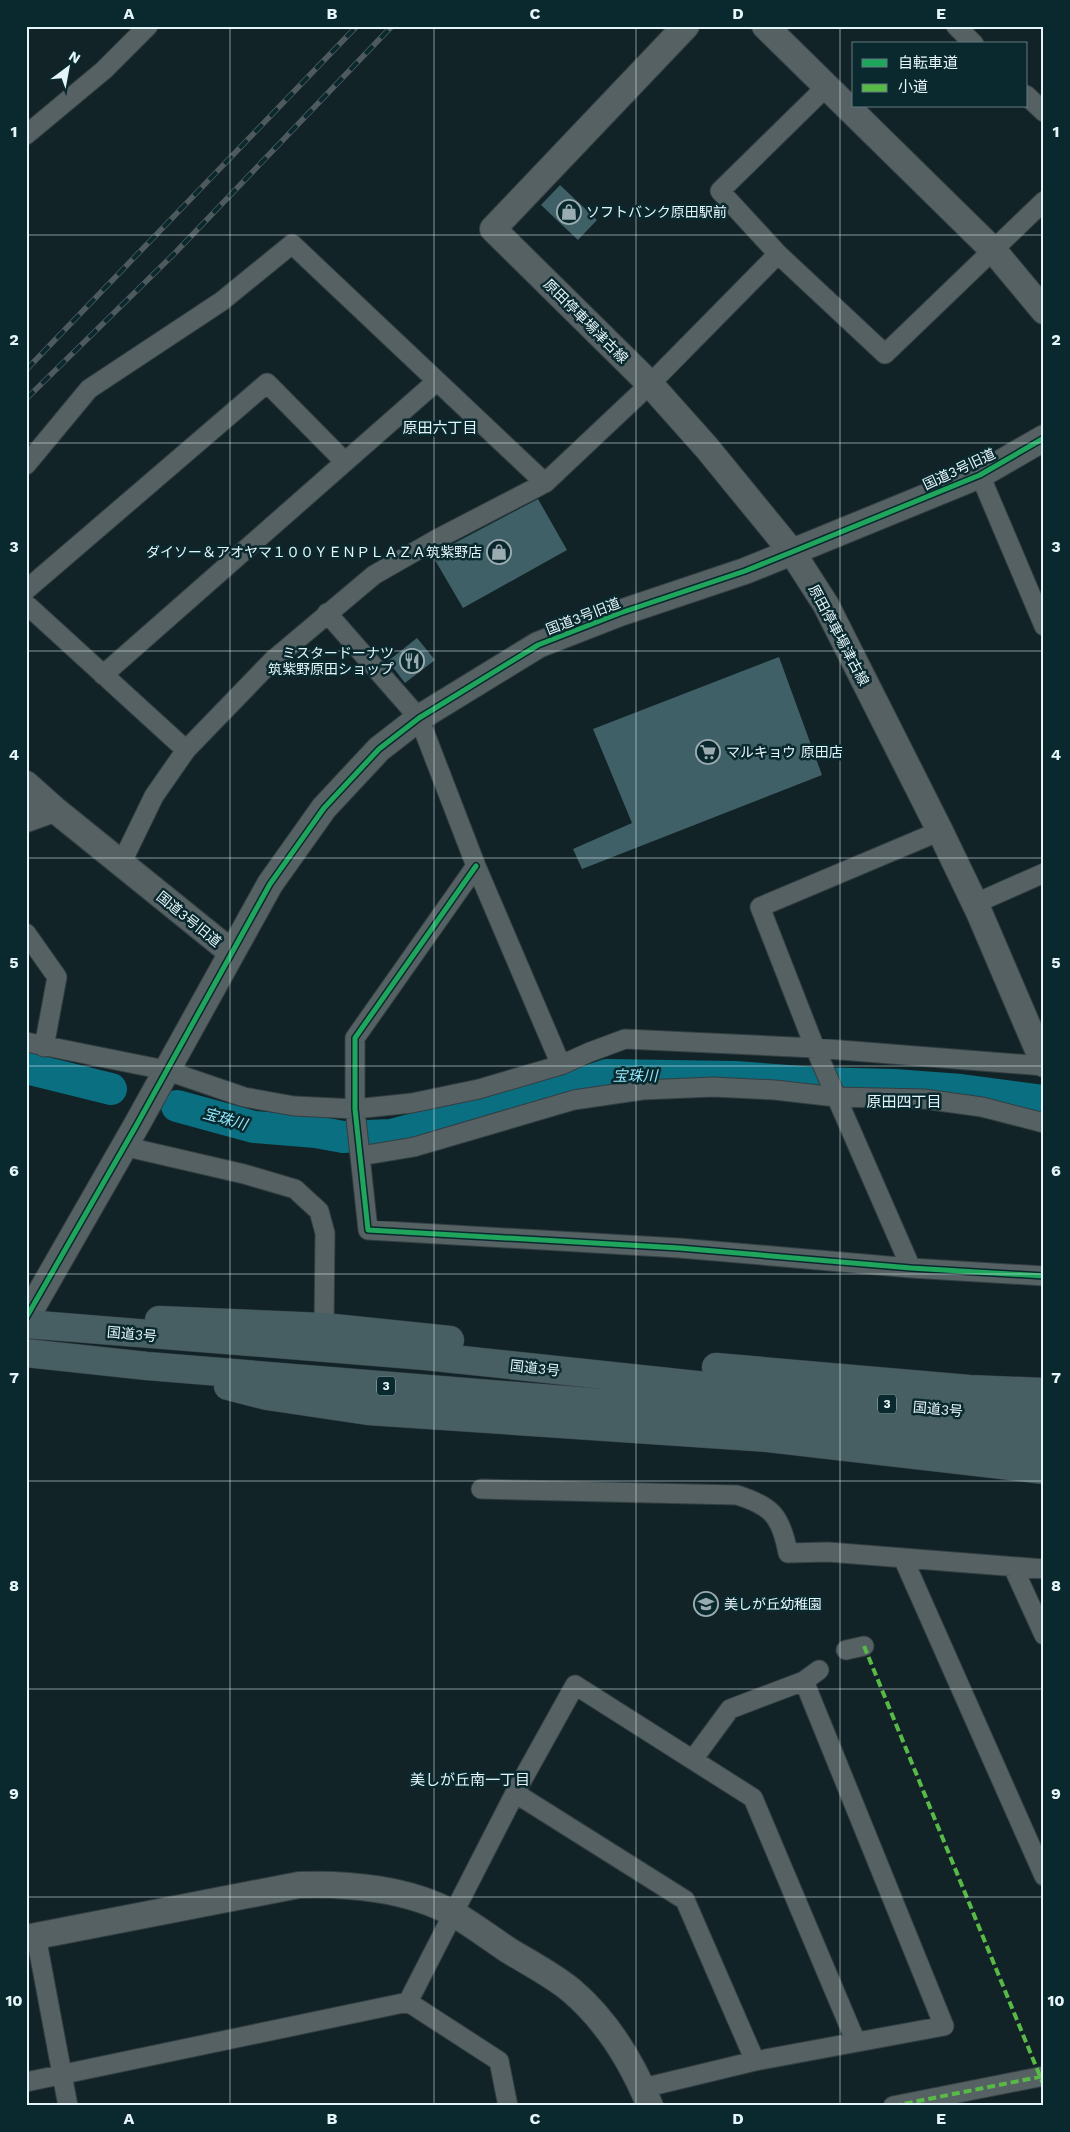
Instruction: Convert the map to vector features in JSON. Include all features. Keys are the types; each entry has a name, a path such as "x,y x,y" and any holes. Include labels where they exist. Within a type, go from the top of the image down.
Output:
{"highway":[{"path":"87,1330 121,1320 199,1320 324,1327 732,1378 768,1372 969,1389 1044,1392"},
{"name":"国道3号","path":"34,1323 87,1330 732,1378 877,1404 1044,1418"},
{"name":"国道3号","path":"32,1354 148,1366 736,1414 874,1431 1044,1444"},
{"path":"148,1366 267,1396 368,1411 768,1438 1044,1470"}],"street":[{"path":"26,135 104,70 148,26"},
{"name":"原田停車場津古線","path":"686,26 493,229 650,384 707,448 792,552 826,605 940,832 974,904 1044,1065"},
{"path":"765,26 994,251 1044,311"},
{"path":"826,86 720,191 778,254 884,354 994,251 1044,201"},
{"path":"1028,97 1044,112"},
{"path":"26,465 89,389 222,301 292,244 545,483"},
{"path":"121,864 154,796 186,750 273,660 374,574 545,483 650,384 778,254"},
{"path":"103,675 437,381"},
{"path":"26,590 267,383 345,462"},
{"name":"国道3号旧道","path":"26,784 121,864 231,952 270,884 324,808 379,749 420,718 538,645 620,613 745,571 792,552 980,474 1044,438"},
{"path":"980,474 1044,626"},
{"path":"26,604 186,750"},
{"path":"327,613 420,718 476,866 561,1065"},
{"path":"26,819 54,809"},
{"path":"911,1268 815,1048 760,907 940,832"},
{"path":"476,866 355,1038 355,1109 368,1230 679,1248 911,1268 1044,1276"},
{"path":"974,904 1044,873"},
{"path":"26,933 57,977 35,1045 165,1070 244,1097 294,1106 355,1109 412,1103 479,1089 561,1065 625,1039 815,1048 1044,1065"},
{"path":"34,1323 123,1146 231,952"},
{"path":"360,1156 414,1147 574,1100 642,1090 713,1087 775,1090 836,1097 924,1099 982,1107 1044,1122"},
{"path":"123,1146 244,1174 295,1189 320,1210 325,1233 324,1327"},
{"path":"480,1489 737,1495 759,1502 772,1513 783,1529 788,1552 828,1552 1044,1569"},
{"path":"904,1558 1044,1876"},
{"path":"1013,1567 1044,1635"},
{"path":"68,2106 63,2075 31,1937 299,1885 330,1884 374,1889 415,1899 453,1913 571,1990 610,2033 631,2063 647,2097 755,2061 944,2026 811,1676 730,1709 694,1758"},
{"path":"408,2002 515,1793 575,1685 694,1758 753,1798 856,2042"},
{"path":"515,1793 685,1900 755,2061"},
{"path":"26,2082 408,2002 499,2061 508,2106"},
{"path":"893,2106 1044,2076"}],"building":[{"name":"ソフトバンク原田駅前","path":"560,185 597,220 578,240 541,205"},
{"name":"ダイソー＆アオヤマ１００ＹＥＮＰＬＡＺＡ筑紫野店","path":"538,499 567,550 463,608 432,555"},
{"name":"ミスタードーナツ 筑紫野原田ショップ","path":"417,638 435,660 405,683 388,661"},
{"name":"マルキョウ 原田店","path":"779,657 822,775 582,869 573,849 632,823 593,729"}],"waterway":[{"name":"宝珠川","path":"26,1068 111,1089"},
{"name":"宝珠川","path":"177,1106 254,1127 316,1132 343,1137 391,1135 554,1093 607,1075 735,1077 816,1083 894,1085 961,1090 1044,1101"}],"railway":[{"path":"26,370 357,26"},
{"path":"26,399 174,254 392,26"}],"marked path":[{"path":"864,1646 1044,2086"},
{"path":"893,2106 1044,2076"}],"cycle path":[{"path":"26,1318 136,1126 270,884 324,808 379,749 419,718 538,645 620,613 745,571 792,552 980,475 1044,438"},
{"path":"476,866 355,1038 355,1109 368,1230 679,1248 911,1268 1044,1276"}],"place":[{"name":"ソフトバンク原田駅前","path":"569,212"},
{"name":"ダイソー＆アオヤマ１００ＹＥＮＰＬＡＺＡ筑紫野店","path":"499,552"},
{"name":"ミスタードーナツ 筑紫野原田ショップ","path":"412,661"},
{"name":"マルキョウ 原田店","path":"708,752"},
{"name":"美しが丘幼稚園","path":"706,1604"}],"district":[{"name":"原田六丁目","path":"440,428"},
{"name":"原田四丁目","path":"904,1102"},
{"name":"美しが丘南一丁目","path":"470,1780"}]}
